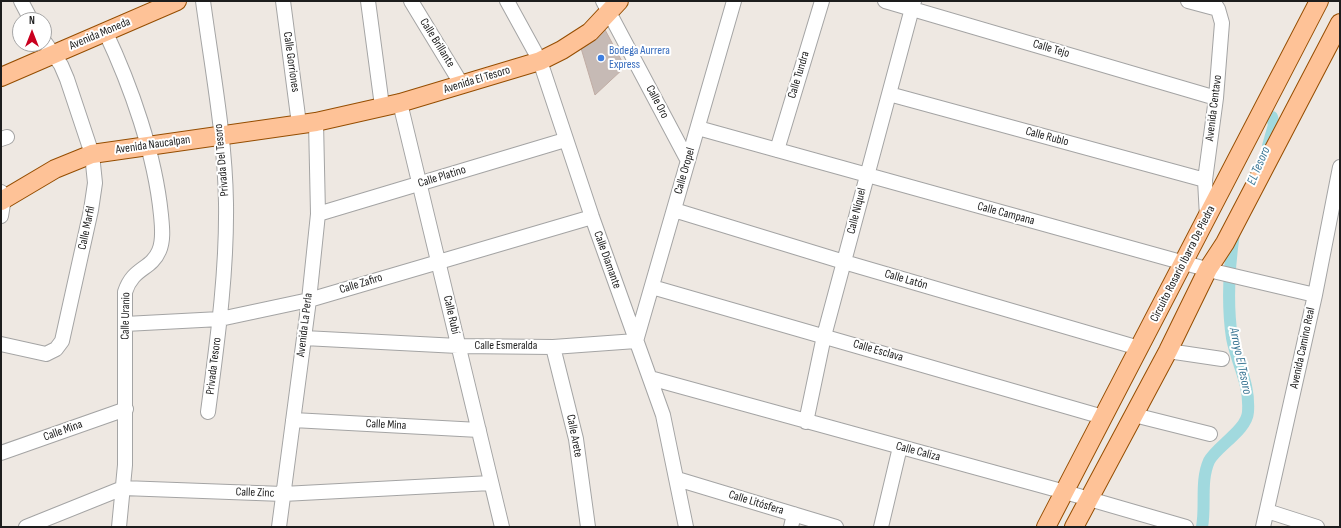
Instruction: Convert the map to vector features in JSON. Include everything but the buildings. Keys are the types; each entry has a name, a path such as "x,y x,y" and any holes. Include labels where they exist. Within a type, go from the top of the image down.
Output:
{"main road":[{"name":"Avenida Moneda","path":"52,47 106,31 177,1"},
{"name":"Circuito Rosario Ibarra De Piedra","path":"1046,527 1319,1"},
{"name":"Avenida El Tesoro","path":"307,123 400,103 540,61 562,50 590,32 610,5"},
{"path":"1074,527 1088,498 1212,271 1225,243 1340,23"},
{"name":"Avenida Moneda","path":"1,77 42,52"},
{"name":"Avenida Naucalpan","path":"2,197 55,169 92,154 307,123"}],"street":[{"path":"21,1 27,12"},
{"name":"Privada Del Tesoro","path":"204,1 220,136 226,202 226,248 220,319"},
{"name":"Calle Gorriones","path":"283,1 307,123"},
{"path":"368,1 382,106"},
{"name":"Calle Brillante","path":"411,1 462,85"},
{"name":"Calle Diamante","path":"507,1 540,61 592,217 663,415 686,527"},
{"name":"Calle Oropel","path":"636,341 734,1"},
{"name":"Calle Tundra","path":"777,150 822,1"},
{"name":"Calle Tejo","path":"885,1 913,4 1216,98"},
{"path":"1188,1 1216,5"},
{"name":"Calle Níquel","path":"806,422 824,336 913,4"},
{"name":"Calle Oro","path":"610,5 688,161"},
{"name":"Avenida Centavo","path":"1207,217 1205,180 1216,98 1222,23 1216,5"},
{"name":"Calle Uranio","path":"106,31 119,59 148,145 158,188 162,232 159,251 151,263 135,273 128,282 125,292 126,409 123,488 119,527"},
{"name":"Calle Marfil","path":"1,344 46,354 56,350 62,341 91,210 95,183 92,154 67,79 50,52"},
{"name":"Calle Rublo","path":"889,94 1205,180"},
{"name":"Calle Rubí","path":"400,103 502,527"},
{"name":"Avenida La Perla","path":"279,527 309,300 318,214 307,123"},
{"name":"Calle Campana","path":"698,128 1212,271 1315,295"},
{"name":"Calle Platino","path":"318,214 566,140"},
{"name":"Avenida Camino Real","path":"1263,527 1315,295 1334,229 1340,167"},
{"path":"1,216 2,197"},
{"name":"Calle Latón","path":"674,210 844,262 1139,348"},
{"name":"Calle Zafiro","path":"125,324 220,319 309,300 592,217"},
{"name":"Calle Esclava","path":"652,287 1103,417"},
{"name":"Privada Tesoro","path":"208,412 220,319"},
{"name":"Calle Esmeralda","path":"304,338 458,346 553,347 636,341"},
{"name":"Calle Arete","path":"553,347 576,438 588,527"},
{"path":"1168,351 1222,359"},
{"name":"Calle Caliza","path":"650,378 1186,526"},
{"name":"Calle Mina","path":"1,453 126,409"},
{"path":"1134,415 1210,434"},
{"name":"Calle Mina","path":"293,420 479,430"},
{"path":"881,527 900,447"},
{"name":"Calle Litósfera","path":"677,479 792,521 836,527"},
{"name":"Calle Zinc","path":"26,527 123,488 283,494 491,483"},
{"path":"1267,511 1317,527"}],"waterway":[{"name":"EL Tesoro","path":"1268,146 1274,125 1272,117"},
{"name":"Arroyo El Tesoro","path":"1202,527 1204,485 1206,469 1209,461 1237,432 1246,419 1248,412 1247,392 1243,374 1234,348 1230,325 1229,286 1234,233"}],"place":[{"name":"Bodega Aurrera Express","path":"601,58"}]}
